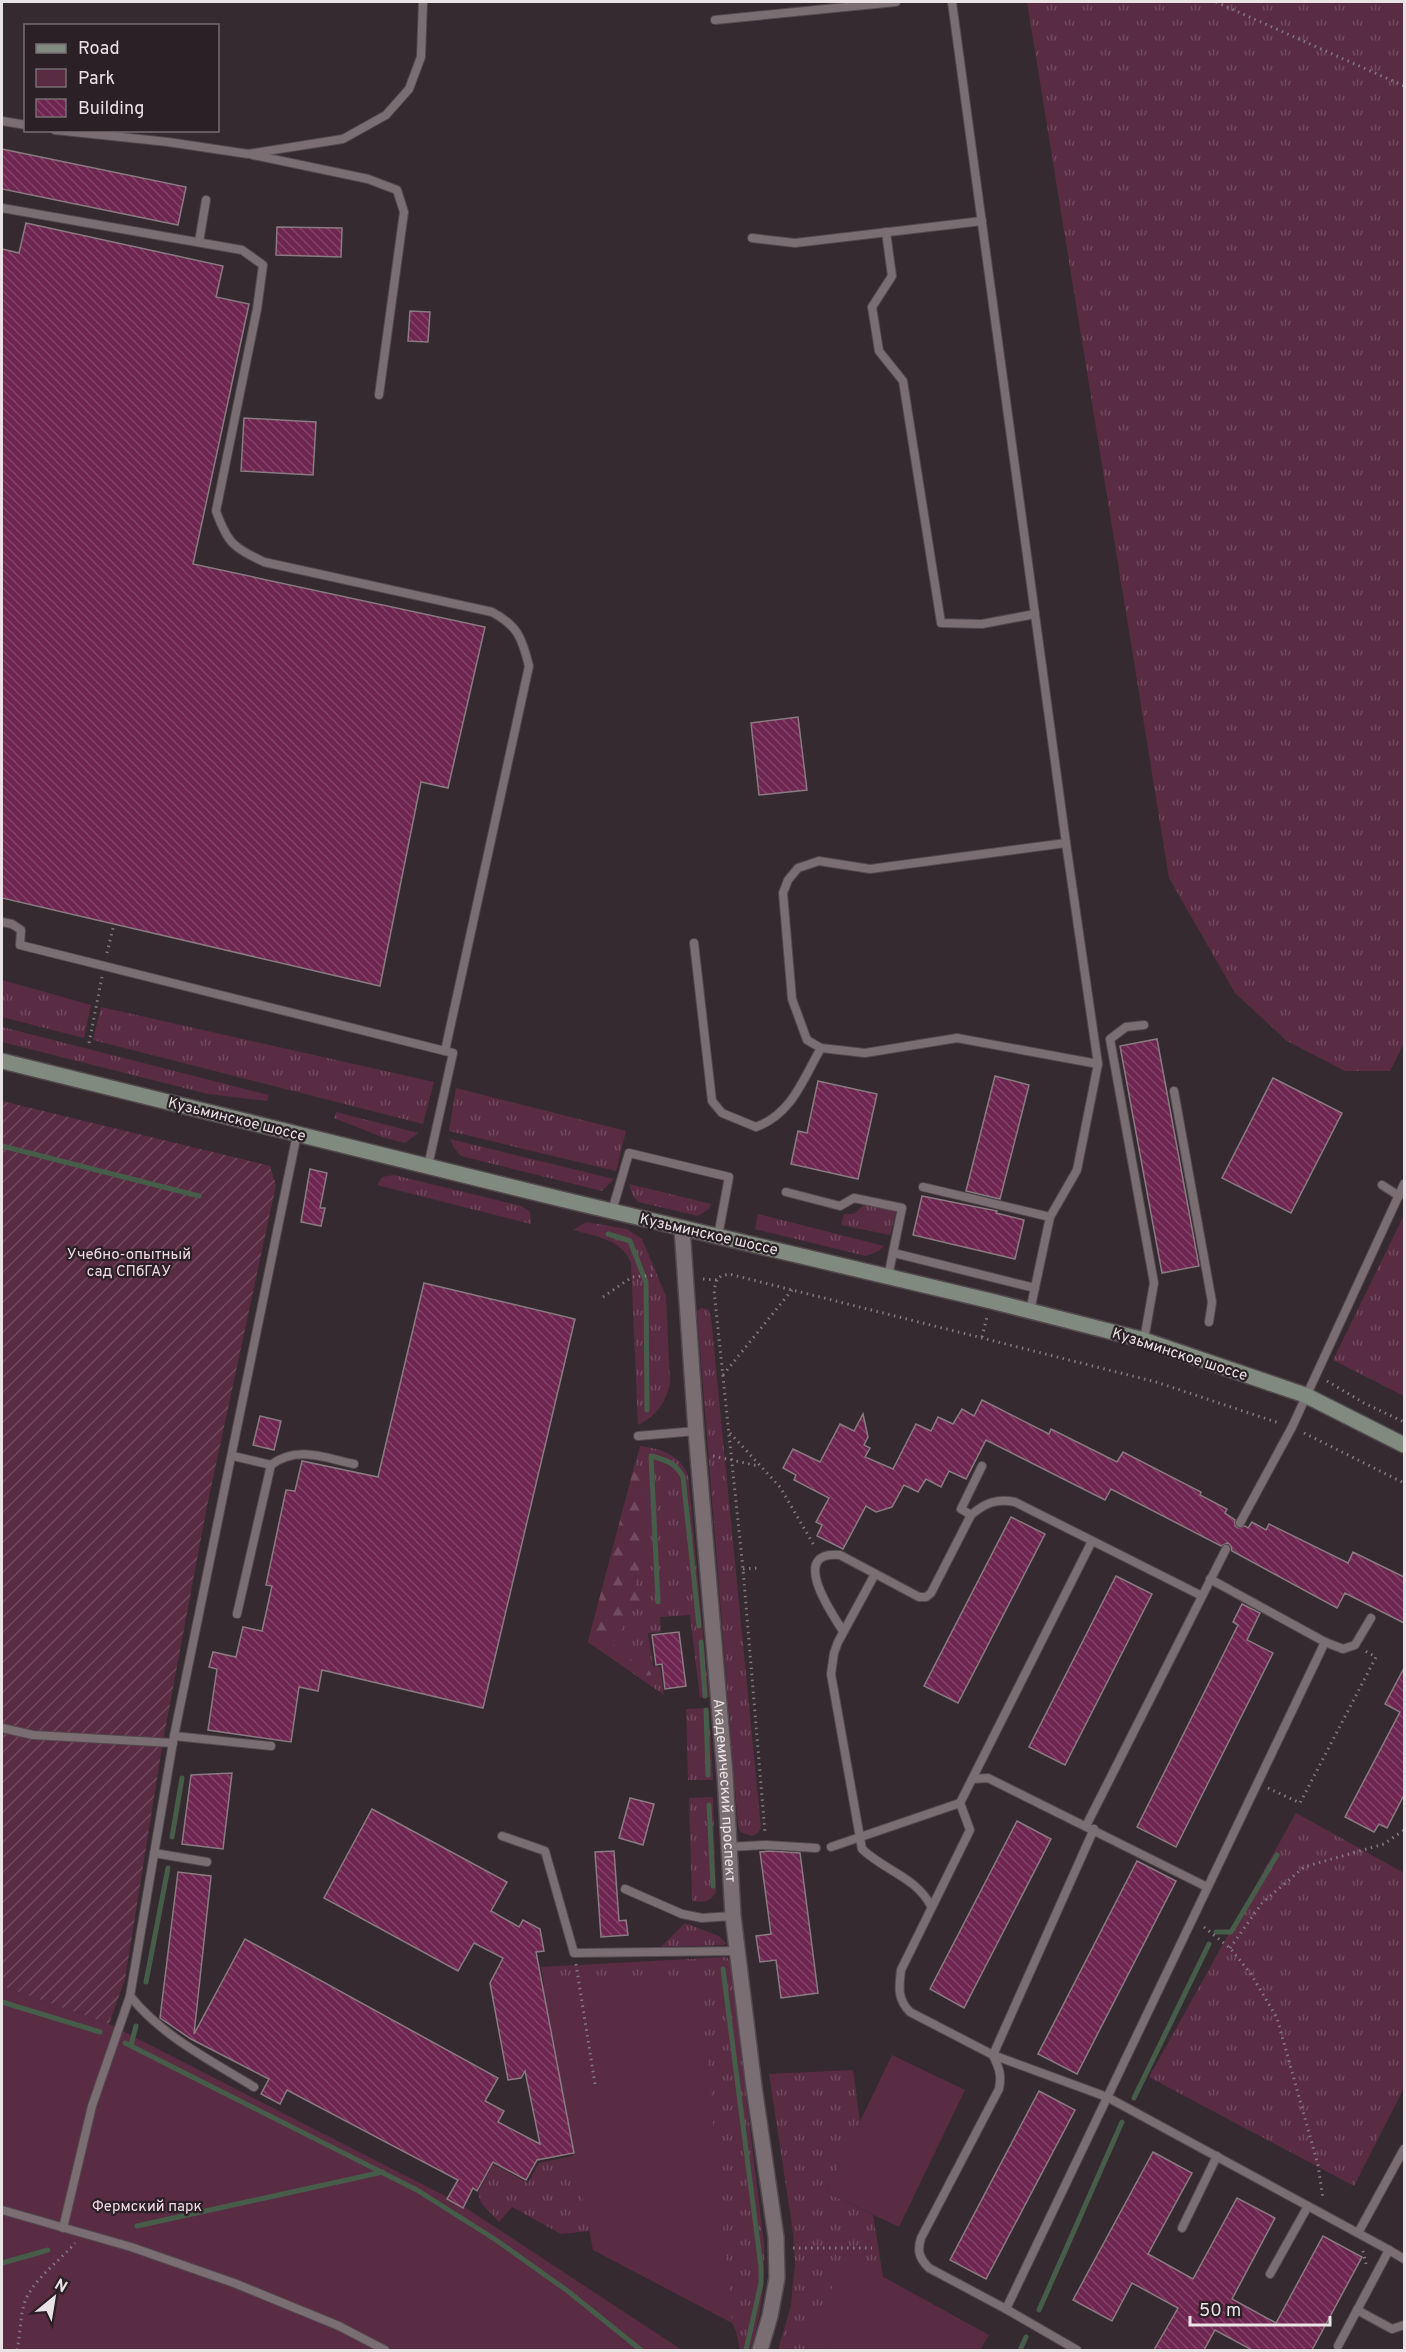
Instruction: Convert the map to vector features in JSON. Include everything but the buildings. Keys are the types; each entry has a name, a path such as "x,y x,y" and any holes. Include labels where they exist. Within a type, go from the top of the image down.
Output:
{"main road":[{"name":"Кузьминское шоссе","path":"2,1060 1144,1340 1305,1395 1404,1445"}],"street":[{"name":"Академический проспект","path":"682,1227 737,1951 754,2087 777,2237 777,2278 770,2316 759,2350"}],"lane":[{"path":"248,154 343,139 386,116 409,88 421,57 423,2"},
{"path":"715,20 896,2"},
{"path":"952,2 1098,1064 1077,1170 1050,1217 1030,1311"},
{"path":"2,121 24,126"},
{"path":"71,132 248,154 368,180 397,190 404,212 379,394"},
{"path":"199,242 206,200"},
{"path":"2,208 242,250 263,264 216,511 225,536 240,550 264,561 492,612 508,621 523,642 529,666 445,1051"},
{"path":"752,238 795,243 982,221"},
{"path":"886,232 892,276 872,307 879,351 903,381 941,623 982,624 1035,614"},
{"path":"1066,843 870,869 819,861 798,868 788,880 783,893 792,999 807,1040 821,1048 865,1053 957,1038 1098,1064"},
{"path":"2,922 12,924 21,930 20,945 453,1053 428,1166"},
{"path":"694,943 712,1101 722,1113 756,1127 771,1122 786,1109 821,1048"},
{"path":"1144,1025 1126,1027 1110,1039 1154,1283 1144,1340"},
{"path":"1174,1091 1212,1302 1209,1322"},
{"path":"63,2228 92,2106 130,1996 174,1739 297,1134"},
{"path":"612,1211 629,1153 685,1166 729,1177 718,1236"},
{"path":"1240,1523 1292,1427 1404,1184"},
{"path":"1382,1185 1399,1196"},
{"path":"923,1187 1050,1217"},
{"path":"786,1192 840,1206 854,1198 902,1208 888,1277"},
{"path":"894,1253 1035,1288"},
{"path":"638,1436 696,1431"},
{"path":"237,1614 271,1465 287,1455 301,1453 354,1464"},
{"path":"233,1456 271,1465"},
{"path":"971,1515 961,1509 982,1466"},
{"path":"843,1631 817,1585 814,1574 817,1564 822,1559 831,1554 840,1555 919,1597 926,1597 931,1593 971,1515 982,1506 1001,1499 1015,1502 1202,1596"},
{"path":"831,1847 960,1803 1092,1541"},
{"path":"1086,1826 1226,1549"},
{"path":"875,1574 843,1631 834,1653 831,1674 862,1849 872,1859 914,1883 925,1894 931,1906"},
{"path":"1210,1580 1325,1642 1343,1649 1355,1645 1371,1618"},
{"path":"1006,2309 1325,1642"},
{"path":"2,1728 33,1735 174,1739 271,1746"},
{"path":"973,1779 988,1778 1207,1887"},
{"path":"960,1803 970,1830 901,1970 899,1996 902,2004 910,2012 993,2055 1107,2097 1404,2259"},
{"path":"1077,2350 929,2268 920,2259 918,2248 921,2238 999,2089 1001,2078 993,2055 1094,1829"},
{"path":"502,1836 545,1851 574,1953 737,1951"},
{"path":"728,1847 766,1845 816,1848"},
{"path":"154,1853 207,1862"},
{"path":"625,1889 682,1914 702,1918 734,1916"},
{"path":"130,1996 168,2034 254,2087"},
{"path":"1358,2233 1404,2149"},
{"path":"1182,2228 1217,2156"},
{"path":"1270,2274 1308,2206"},
{"path":"2,2210 131,2247 234,2283 339,2326 385,2350"},
{"path":"1338,2346 1389,2250"},
{"path":"1357,2310 1392,2329 1404,2325"}],"path":[{"path":"1216,2 1404,86"},
{"path":"89,1043 114,924"},
{"path":"765,1835 743,1569 714,1290 717,1280 722,1276 729,1274 1156,1382 1292,1427 1404,1484"},
{"path":"603,1297 632,1277 657,1275"},
{"path":"703,1279 717,1280"},
{"path":"723,1375 792,1290"},
{"path":"1315,1374 1364,1403 1404,1422"},
{"path":"729,1432 780,1487 822,1559"},
{"path":"743,1569 757,1568"},
{"path":"1258,1783 1300,1803 1376,1657 1355,1645"},
{"path":"1230,1948 1262,1903 1304,1867 1384,1844 1404,1830"},
{"path":"1192,1919 1230,1948 1251,1974 1277,2018 1318,2165 1325,2215"},
{"path":"574,1953 595,2084"},
{"path":"17,2350 23,2307 28,2295 35,2284 75,2243 79,2233"},
{"path":"1362,2247 1366,2260 1365,2268"},
{"path":"790,2248 872,2248"}],"green space":[{"path":"1027,2 1404,2 1404,1043 1390,1071 1345,1071 1287,1041 1235,993 1169,878"},
{"path":"2,980 91,1005 84,1038 2,1017"},
{"path":"101,1007 434,1082 423,1124 93,1040"},
{"path":"2,1027 269,1095 267,1101 208,1094 2,1042"},
{"path":"456,1088 626,1131 616,1171 449,1131"},
{"name":"Учебно-опытный сад СПбГАУ","path":"2,1101 270,1166 276,1185 207,1506 163,1741 125,1979 109,2024 2,1986"},
{"path":"336,1112 418,1133 405,1143 382,1137 334,1118"},
{"path":"450,1139 614,1179 602,1191 461,1156"},
{"path":"394,1175 521,1206 530,1212 531,1224 377,1185 382,1177"},
{"path":"629,1184 711,1204 709,1209 698,1216 638,1202"},
{"path":"865,1204 896,1211 890,1235 841,1225 844,1214 854,1214"},
{"path":"758,1214 884,1246 879,1251 866,1256 755,1229"},
{"path":"1404,1215 1404,1396 1333,1360"},
{"path":"586,1222 627,1229 642,1239 666,1296 670,1383 666,1397 659,1408 638,1425 631,1263 621,1249 607,1240 573,1230"},
{"path":"701,1308 708,1309 711,1317 761,1828 752,1836 740,1832 738,1825 697,1311"},
{"path":"640,1446 674,1457 688,1475 709,1697 700,1698 690,1615 660,1617 661,1632 648,1633 653,1666 660,1667 664,1695 588,1642"},
{"path":"635,1463 644,1472 639,1510 646,1522 641,1543 646,1558 633,1579 642,1601 638,1608 625,1616 623,1628 613,1639 613,1644 627,1658 644,1666 651,1673 650,1678 644,1680 588,1642"},
{"path":"709,1708 713,1780 688,1780 686,1709"},
{"path":"713,1797 716,1891 709,1900 692,1901 689,1798"},
{"path":"1296,1813 1404,1873 1404,2088 1354,2186 1149,2077"},
{"path":"685,1923 719,1936 726,1943 724,1945 661,1947"},
{"path":"727,1957 730,1963 764,2244 762,2298 750,2350 740,2350 732,2323 589,2231 561,2234 512,2207 499,2222 481,2203 478,2193 493,2164 528,2183 539,2163 573,2156 541,1967"},
{"path":"699,1975 732,2323 593,2250 542,1985"},
{"name":"Фермский парк","path":"2,1986 109,2024 457,2202 682,2350 2,2350"},
{"path":"892,2055 965,2090 899,2227 826,2192"},
{"path":"853,2070 860,2122 826,2192 873,2215 883,2277 849,2259 806,2336 832,2350 778,2350 791,2305 795,2263 793,2232 769,2074"},
{"path":"849,2258 989,2335 980,2350 832,2350 805,2336"}],"waterway":[{"path":"2,1146 199,1196"},
{"path":"608,1234 630,1241 646,1282 647,1410"},
{"path":"658,1602 651,1456 670,1463 683,1477 699,1626"},
{"path":"701,1642 705,1696"},
{"path":"706,1710 708,1775"},
{"path":"172,1837 182,1778"},
{"path":"709,1805 713,1886"},
{"path":"1216,1932 1231,1932 1277,1855"},
{"path":"146,1982 168,1868"},
{"path":"1134,2098 1209,1944"},
{"path":"723,1969 761,2267 761,2283 746,2350"},
{"path":"2,2002 100,2032"},
{"path":"131,2045 136,2026"},
{"path":"125,2043 417,2190 496,2240 569,2292 641,2350"},
{"path":"1039,2310 1122,2122"},
{"path":"137,2226 383,2172"},
{"path":"2,2263 48,2250"},
{"path":"1020,2350 1026,2337"}]}
